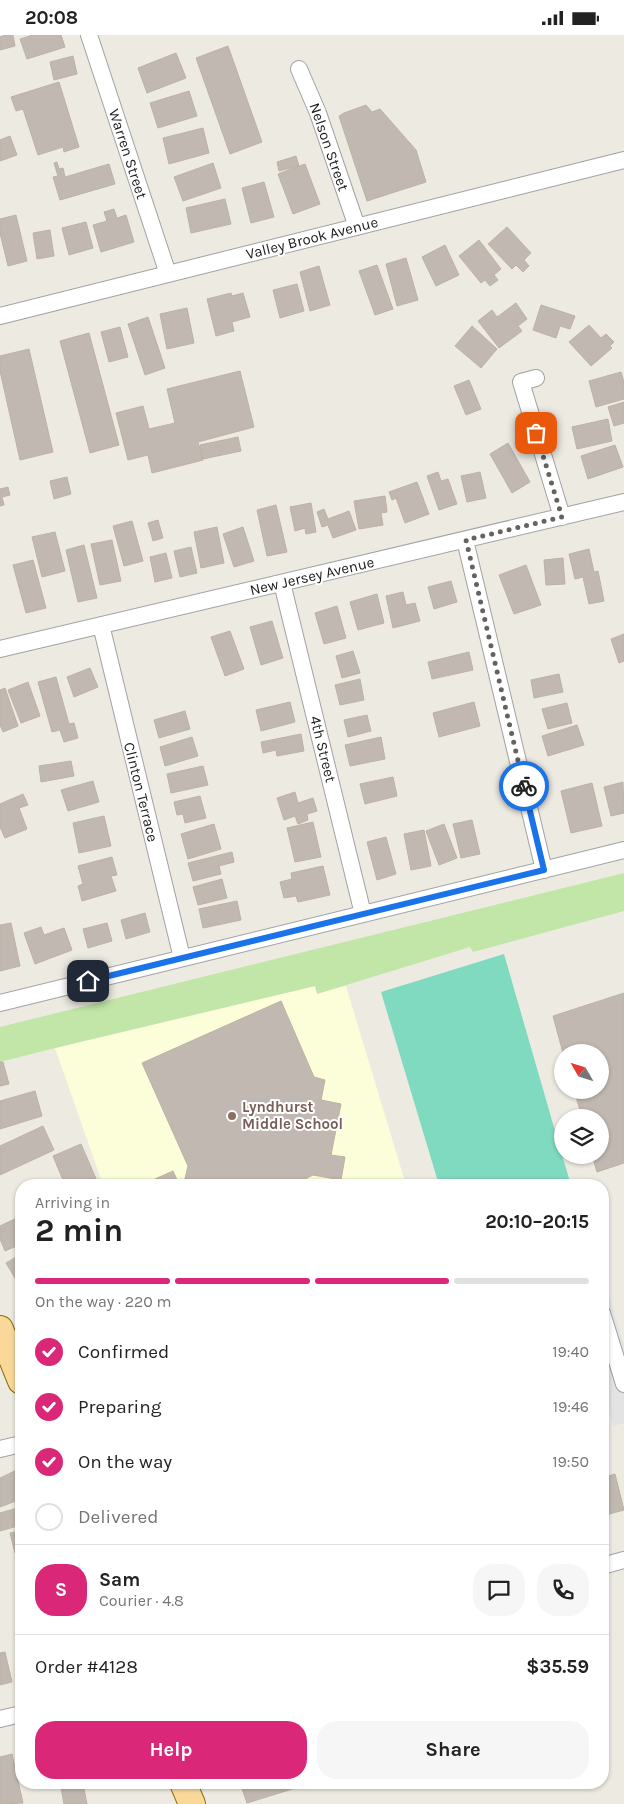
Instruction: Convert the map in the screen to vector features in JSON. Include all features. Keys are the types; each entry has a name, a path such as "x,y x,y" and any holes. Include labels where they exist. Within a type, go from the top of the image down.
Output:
{"main road":[{"path":"0,1329 15,1366"},
{"path":"186,1789 192,1804"}],"street":[{"name":"Warren Street","path":"88,35 168,274"},
{"name":"Nelson Street","path":"300,69 318,113 357,227"},
{"name":"Valley Brook Avenue","path":"0,316 624,160"},
{"path":"536,378 521,382 562,517"},
{"name":"New Jersey Avenue","path":"0,649 624,502"},
{"path":"466,540 544,870"},
{"name":"4th Street","path":"282,583 363,914"},
{"name":"Clinton Terrace","path":"101,625 182,958"},
{"path":"0,1003 624,850"},
{"path":"609,1336 624,1384"},
{"path":"0,1449 15,1445"},
{"path":"609,1564 624,1560"},
{"path":"0,1719 15,1715"}],"shaded area":[{"name":"Lyndhurst Middle School","path":"315,986 317,993 346,986 404,1179 101,1179 55,1048"},
{"path":"609,1296 624,1345 624,1423 613,1426 609,1412"}],"green space":[{"path":"624,873 624,911 473,952 470,947 317,994 315,986 0,1062 0,1027"},
{"path":"504,954 554,1126 554,1164 565,1164 569,1179 437,1179 381,992"}],"building":[{"path":"13,35 15,46 0,50 0,37"},
{"path":"33,35 61,35 65,47 27,59 20,39"},
{"path":"228,46 262,142 230,154 196,58"},
{"path":"176,53 186,78 147,93 138,68"},
{"path":"73,56 77,74 54,80 50,62"},
{"path":"59,82 79,147 64,152 63,147 38,155 23,109 16,111 11,97"},
{"path":"189,91 197,116 158,128 150,103"},
{"path":"366,105 372,112 380,109 416,150 426,182 367,201 339,116"},
{"path":"203,128 209,153 169,164 163,138"},
{"path":"10,136 17,155 0,161 0,140"},
{"path":"296,156 299,166 279,171 277,162"},
{"path":"57,162 59,169 63,168 65,177 109,164 115,184 60,200 53,177 58,176 54,163"},
{"path":"213,163 221,188 183,201 174,177"},
{"path":"305,164 320,204 293,214 278,174"},
{"path":"264,182 274,217 251,223 242,188"},
{"path":"225,199 231,224 191,233 186,208"},
{"path":"114,209 117,218 126,215 134,242 101,252 93,225 107,221 104,212"},
{"path":"16,215 27,261 8,266 0,233 0,219"},
{"path":"86,222 93,248 69,255 62,228"},
{"path":"507,227 531,253 524,260 529,266 523,272 516,265 512,269 488,244"},
{"path":"50,230 54,256 37,259 33,233"},
{"path":"479,240 501,269 494,275 498,280 490,286 485,280 481,283 459,256"},
{"path":"445,245 459,275 436,286 422,257"},
{"path":"406,258 418,300 397,306 386,264"},
{"path":"377,265 393,309 375,315 359,271"},
{"path":"319,266 330,305 310,311 300,272"},
{"path":"297,284 304,311 280,318 273,290"},
{"path":"231,293 232,296 243,293 250,317 232,322 234,331 216,336 207,299"},
{"path":"516,303 527,319 518,326 522,331 499,348 478,321 492,310 497,317"},
{"path":"541,305 575,316 570,329 560,326 556,338 533,330"},
{"path":"187,308 194,343 167,349 160,314"},
{"path":"148,317 165,368 145,375 128,324"},
{"path":"589,325 601,338 606,334 614,342 610,346 612,348 591,366 569,342"},
{"path":"472,326 497,349 481,368 455,346"},
{"path":"120,327 128,357 109,362 101,332"},
{"path":"89,333 119,445 90,453 60,341"},
{"path":"29,349 53,452 20,460 0,371 0,356"},
{"path":"240,371 254,427 198,442 203,460 152,473 148,455 128,460 116,413 143,406 149,429 175,423 167,389"},
{"path":"621,372 624,382 624,399 596,407 589,381"},
{"path":"469,380 481,409 466,415 454,386"},
{"path":"624,402 624,423 614,426 608,407"},
{"path":"608,419 612,441 577,449 572,427"},
{"path":"238,437 241,451 203,459 200,445"},
{"path":"508,443 530,482 512,493 490,454"},
{"path":"615,445 623,467 588,479 581,456"},
{"path":"438,472 441,481 448,479 457,504 439,510 427,476"},
{"path":"480,472 486,498 467,502 461,476"},
{"path":"67,477 71,494 54,499 50,481"},
{"path":"417,482 429,514 405,523 396,498 392,500 389,492"},
{"path":"8,487 10,495 2,497 4,505 0,506 0,489"},
{"path":"385,496 387,512 381,513 383,525 359,529 354,501"},
{"path":"311,503 316,532 306,534 305,528 295,531 290,507"},
{"path":"276,505 287,552 267,556 257,510"},
{"path":"324,509 328,519 349,511 356,530 333,538 328,525 322,527 317,512"},
{"path":"158,520 163,538 153,541 148,523"},
{"path":"132,521 143,561 124,566 113,526"},
{"path":"217,527 224,563 201,568 194,532"},
{"path":"243,527 254,561 234,567 223,534"},
{"path":"55,532 65,571 42,577 32,537"},
{"path":"112,540 121,581 100,585 91,544"},
{"path":"84,545 97,598 78,602 66,550"},
{"path":"191,547 197,573 180,577 174,551"},
{"path":"589,549 594,572 598,571 604,601 589,604 583,577 575,579 569,554"},
{"path":"166,553 172,578 155,582 150,557"},
{"path":"563,558 565,584 546,585 544,560"},
{"path":"33,560 46,608 26,613 13,565"},
{"path":"526,565 541,605 514,614 499,575"},
{"path":"451,581 457,602 434,609 428,587"},
{"path":"403,592 406,605 415,603 420,621 393,628 386,596"},
{"path":"377,594 384,623 358,630 350,602"},
{"path":"337,606 346,638 324,644 315,613"},
{"path":"272,621 283,658 261,665 250,627"},
{"path":"230,631 244,669 225,676 211,637"},
{"path":"624,634 624,661 619,663 611,639"},
{"path":"353,651 360,673 342,678 336,656"},
{"path":"469,652 473,670 432,679 428,662"},
{"path":"90,668 98,687 74,697 67,677"},
{"path":"559,674 563,692 534,698 531,680"},
{"path":"56,677 69,724 74,723 78,738 64,742 60,730 52,732 38,682"},
{"path":"360,679 364,700 340,705 335,685"},
{"path":"28,682 40,716 21,723 8,690"},
{"path":"5,688 18,726 3,732 0,725 0,690"},
{"path":"290,702 295,722 261,731 256,710"},
{"path":"474,702 480,726 439,737 433,713"},
{"path":"567,703 572,723 548,729 542,709"},
{"path":"185,711 190,729 159,738 154,720"},
{"path":"367,715 371,731 348,737 344,720"},
{"path":"577,725 584,745 548,756 542,736"},
{"path":"301,734 304,751 277,756 276,750 263,753 261,742"},
{"path":"192,737 198,756 165,766 160,747"},
{"path":"381,737 385,759 350,766 345,745"},
{"path":"71,761 74,776 41,782 39,766"},
{"path":"203,766 208,785 171,793 167,774"},
{"path":"393,777 397,796 365,804 360,784"},
{"path":"93,781 99,802 68,811 61,790"},
{"path":"623,782 624,813 611,816 604,787"},
{"path":"592,783 602,826 571,833 561,791"},
{"path":"295,792 298,803 313,798 317,811 307,814 308,820 298,824 295,816 284,820 277,798"},
{"path":"23,794 28,805 19,808 27,829 5,838 0,827 0,804"},
{"path":"200,796 206,818 185,823 183,814 177,815 174,802"},
{"path":"104,816 111,846 79,853 73,823"},
{"path":"472,820 480,854 461,858 453,824"},
{"path":"313,822 321,857 295,862 287,828"},
{"path":"214,824 221,849 188,859 181,834"},
{"path":"444,824 457,858 439,865 426,831"},
{"path":"424,830 431,866 411,870 404,834"},
{"path":"386,837 396,874 377,880 367,842"},
{"path":"232,852 234,862 219,866 221,874 193,881 188,863"},
{"path":"112,857 117,875 111,876 116,891 82,901 78,886 83,884 78,866"},
{"path":"323,866 330,895 298,902 296,896 284,898 280,882 292,879 291,873"},
{"path":"222,879 227,898 198,905 193,887"},
{"path":"237,901 241,920 203,928 199,909"},
{"path":"145,913 150,932 126,939 121,920"},
{"path":"11,923 20,966 0,971 0,925"},
{"path":"107,923 112,941 88,948 83,929"},
{"path":"41,927 44,935 64,928 72,950 35,964 24,933"},
{"path":"624,993 624,1163 597,1172 595,1164 609,1164 609,1109 580,1109 577,1099 609,1099 609,1044 561,1044 553,1016"},
{"path":"281,1001 314,1077 325,1080 321,1100 341,1104 331,1155 345,1157 341,1179 313,1175 305,1179 185,1179 188,1166 142,1063"},
{"path":"0,1062 3,1062 9,1084 0,1086"},
{"path":"35,1091 42,1116 0,1129 0,1101"},
{"path":"43,1126 54,1150 0,1175 0,1146"},
{"path":"81,1144 96,1179 63,1179 53,1156"},
{"path":"173,1171 177,1179 155,1179"},
{"path":"15,1219 15,1247 5,1251 0,1239 0,1226"},
{"path":"15,1258 15,1278 6,1263"},
{"path":"15,1471 15,1501 0,1507 0,1478"},
{"path":"615,1474 624,1510 609,1514 609,1476"},
{"path":"15,1509 15,1527 0,1531 0,1513"},
{"path":"15,1532 15,1553 10,1533"},
{"path":"5,1652 12,1682 0,1685 0,1653"},
{"path":"12,1754 15,1767 15,1789 20,1789 23,1803 0,1804 0,1757"},
{"path":"61,1789 84,1789 87,1804 64,1804"},
{"path":"242,1789 292,1789 247,1803"}],"way so far":[{"path":"524,786 466,540 562,517 536,433"}],"place":[{"name":"Lyndhurst Middle School","path":"232,1116"}],"route":[{"path":"88,981 544,870 524,786"}]}
